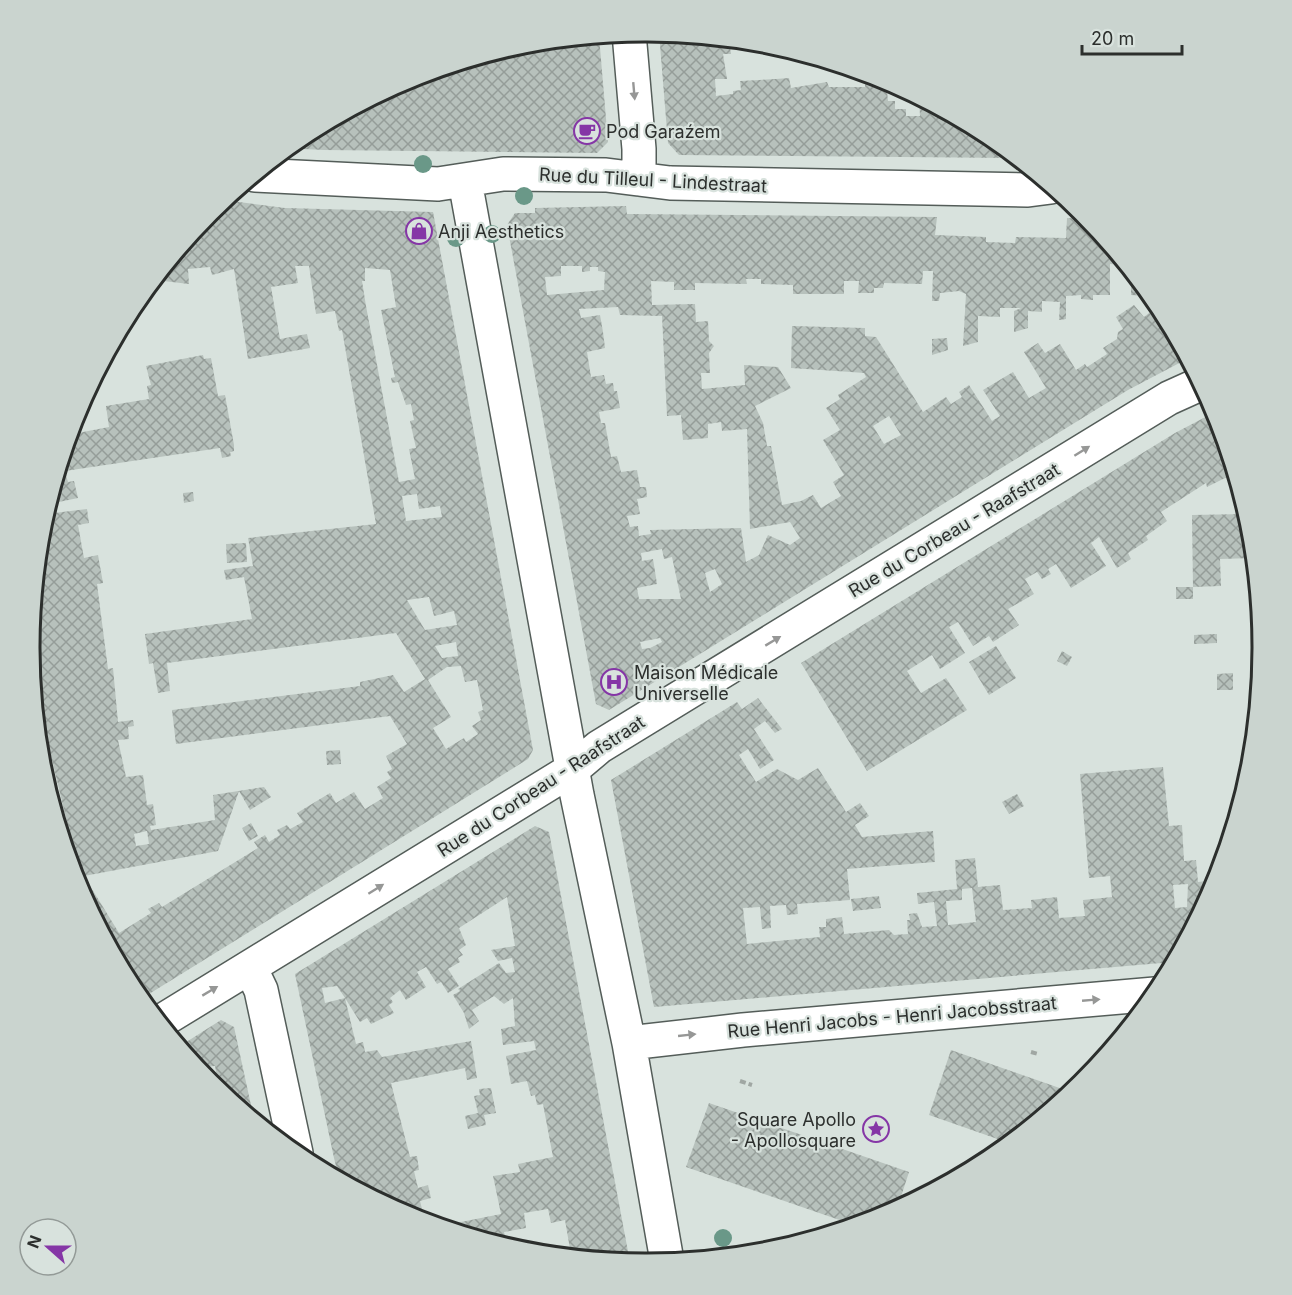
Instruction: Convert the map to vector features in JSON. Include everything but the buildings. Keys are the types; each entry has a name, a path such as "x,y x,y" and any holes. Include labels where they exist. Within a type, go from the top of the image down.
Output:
{"street":[{"path":"630,42 639,149 639,179"},
{"name":"Rue du Tilleul - Lindestraat","path":"267,176 438,184 503,174 606,175 670,183 1028,190 1041,188"},
{"path":"465,181 573,769 629,1042 666,1253"},
{"name":"Rue du Corbeau - Raafstraat","path":"167,1018 573,769 620,735 1169,398 1192,387"},
{"path":"250,967 261,990 293,1139"},
{"name":"Rue Henri Jacobs - Henri Jacobsstraat","path":"629,1042 1141,995"}],"path":[{"path":"1031,1052 1038,1054"},
{"path":"740,1081 752,1085"}],"place":[{"name":"Pod Garaźem","path":"587,131"},
{"name":"Anji Aesthetics","path":"419,231"},
{"name":"Maison Médicale Universelle","path":"614,682"},
{"name":"Square Apollo - Apollosquare","path":"876,1129"}]}
